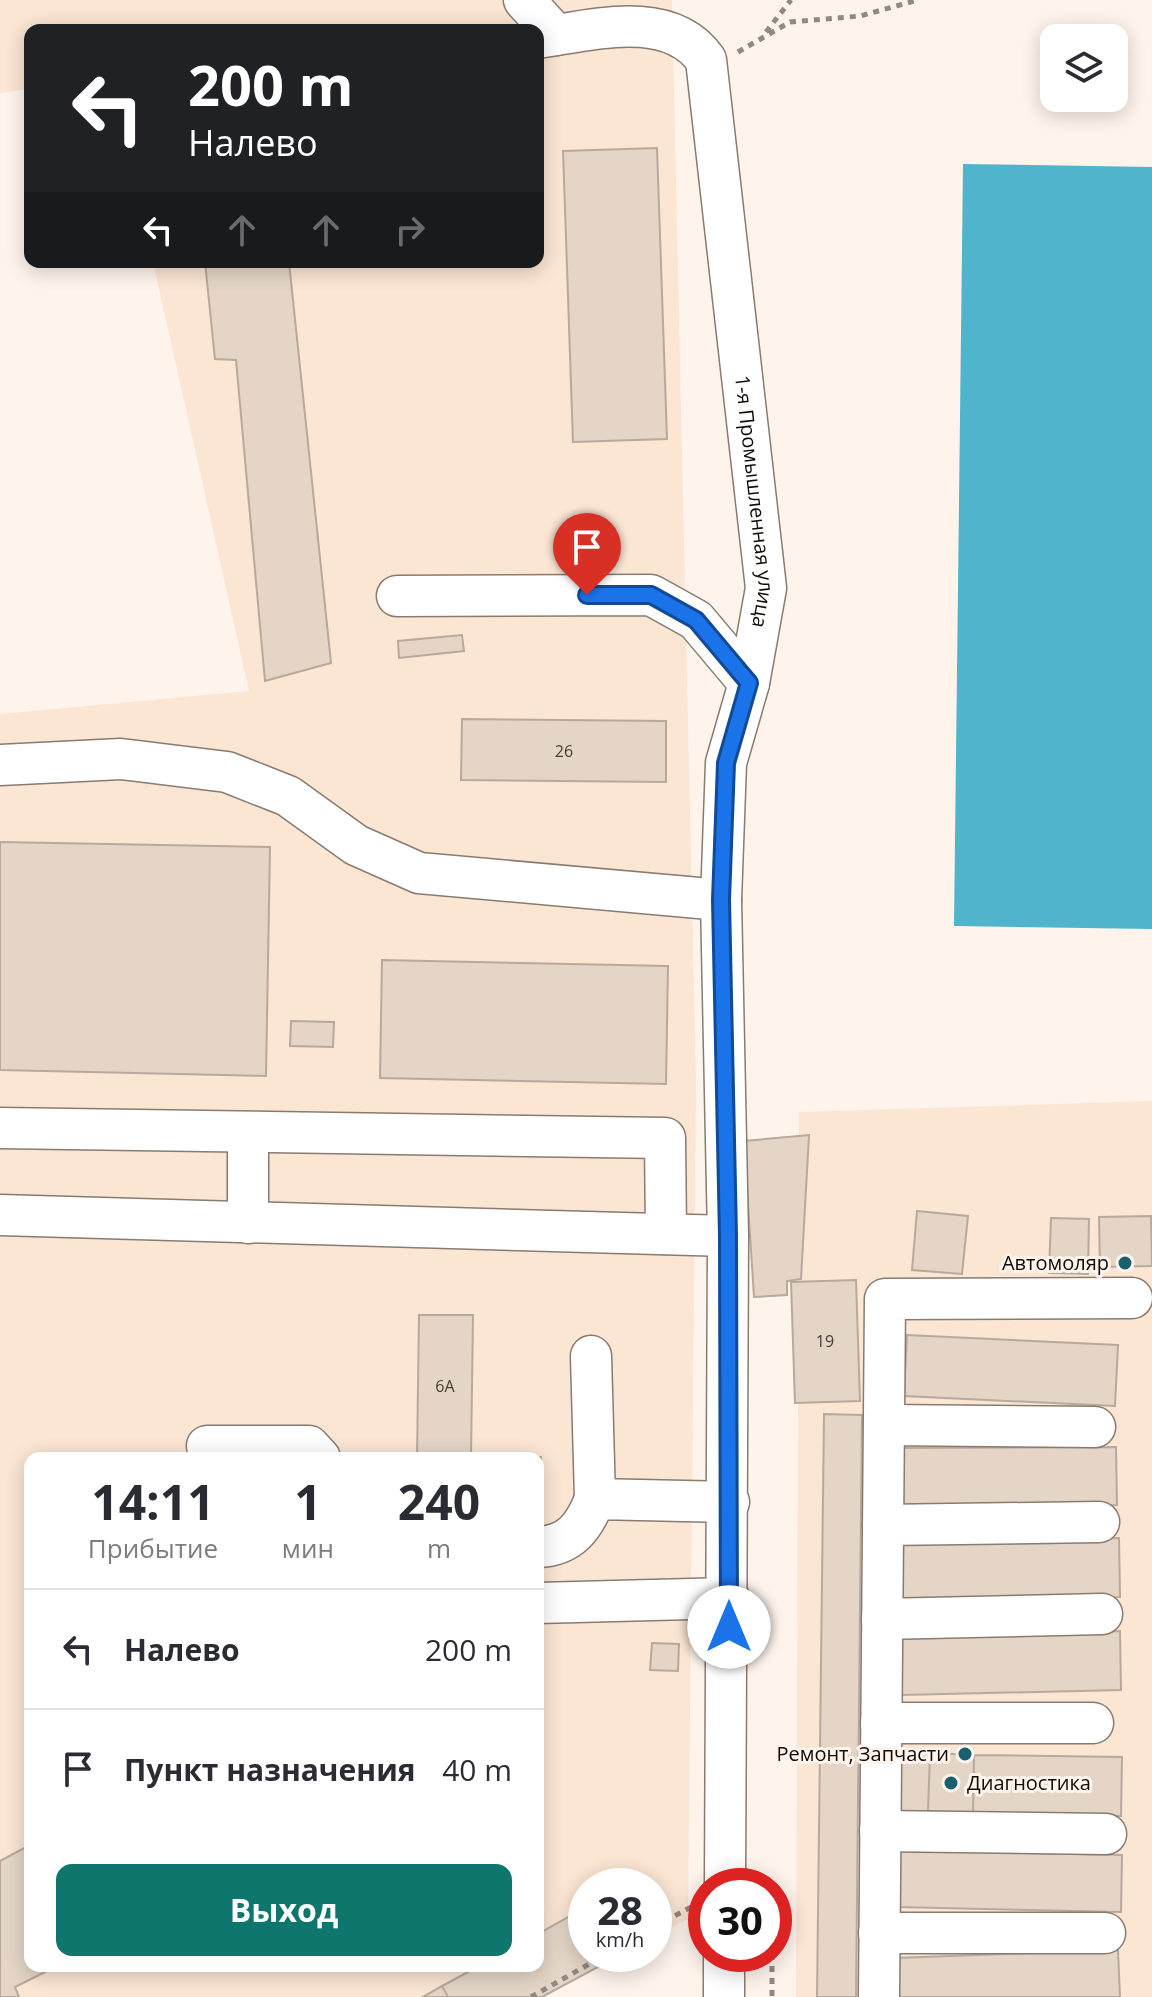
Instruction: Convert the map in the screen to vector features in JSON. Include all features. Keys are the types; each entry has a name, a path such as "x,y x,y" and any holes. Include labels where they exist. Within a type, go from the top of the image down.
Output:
{"street":[{"path":"524,0 539,24"},
{"path":"547,37 645,26 675,32 696,44 706,60 710,76"},
{"name":"1-я Промышленная улица","path":"710,76 766,588 749,683 726,763 721,900 728,1236 729,1598 725,1868"},
{"path":"397,596 651,595 696,620 749,683"},
{"path":"0,765 121,759 227,772 288,796 356,845 419,873 721,900"},
{"path":"0,1128 665,1138 666,1234"},
{"path":"248,1132 248,1223"},
{"path":"0,1215 728,1236"},
{"path":"879,1997 885,1299 1132,1298"},
{"path":"544,1547 554,1546 583,1528 595,1499 591,1356"},
{"path":"884,1425 1095,1427"},
{"path":"207,1446 309,1446 314,1452"},
{"path":"595,1499 729,1502"},
{"path":"883,1525 1099,1522"},
{"path":"544,1603 729,1598"},
{"path":"882,1619 1102,1614"},
{"path":"881,1723 1093,1723"},
{"path":"880,1831 1106,1834"},
{"path":"879,1933 1105,1933"},
{"path":"724,1972 724,1997"}],"path":[{"path":"763,36 791,0"},
{"path":"710,76 747,45 790,22 860,16 918,0"},
{"path":"531,1997 575,1972"},
{"path":"772,1972 772,1997"}],"shaded area":[{"path":"0,0 672,0 696,1084 688,1919 672,1927 672,1868 568,1868 568,1972 589,1972 542,1997 0,1997 0,714 249,691 154,268 544,268 544,24 24,24 24,90 0,93"},
{"path":"1152,1101 1152,1997 796,1997 799,1112"}],"water":[{"path":"963,164 1152,167 1152,929 954,926"}],"building":[{"path":"657,148 667,439 573,442 563,151"},
{"path":"206,268 290,268 331,663 265,681 236,360 215,359"},
{"path":"462,635 464,651 399,658 398,641"},
{"path":"462,719 666,721 666,782 461,780"},
{"path":"0,842 270,847 266,1076 0,1070"},
{"path":"382,960 668,966 666,1084 380,1078"},
{"path":"291,1021 334,1022 333,1047 290,1046"},
{"path":"809,1135 801,1279 787,1281 787,1295 754,1297 744,1141"},
{"path":"917,1211 968,1216 962,1274 912,1270"},
{"path":"1151,1216 1152,1266 1100,1267 1099,1217"},
{"path":"1051,1218 1089,1219 1088,1274 1049,1273"},
{"path":"856,1280 860,1401 795,1403 791,1282"},
{"path":"419,1315 473,1315 471,1452 417,1452"},
{"path":"907,1335 1118,1345 1115,1406 904,1396"},
{"path":"824,1414 862,1415 856,1997 817,1997"},
{"path":"1116,1447 1117,1505 903,1506 903,1448"},
{"path":"1119,1538 1120,1597 896,1601 895,1542"},
{"path":"1120,1631 1121,1690 902,1695 901,1636"},
{"path":"652,1643 679,1644 678,1671 650,1670"},
{"name":"Диагностика","path":"930,1753 974,1755 973,1814 928,1811"},
{"path":"930,1753 928,1811 890,1813 891,1755"},
{"path":"974,1755 1122,1757 1121,1816 973,1814"},
{"path":"24,1848 24,1972 45,1972 15,1987 19,1997 0,1997 0,1861"},
{"path":"898,1850 1122,1855 1121,1912 897,1907"},
{"path":"568,1917 568,1972 589,1972 542,1997 448,1997 442,1986 468,1972 544,1972 544,1931"},
{"path":"1118,1950 1120,1997 896,1997 895,1958"},
{"path":"442,1986 448,1997 423,1997"}],"place":[{"name":"Автомоляр","path":"1125,1263"},
{"name":"Ремонт, Запчасти","path":"965,1754"},
{"name":"Диагностика","path":"951,1783"}],"route":[{"path":"587,595 651,595 696,620 749,683 726,763 721,900 728,1236 729,1627"}]}
